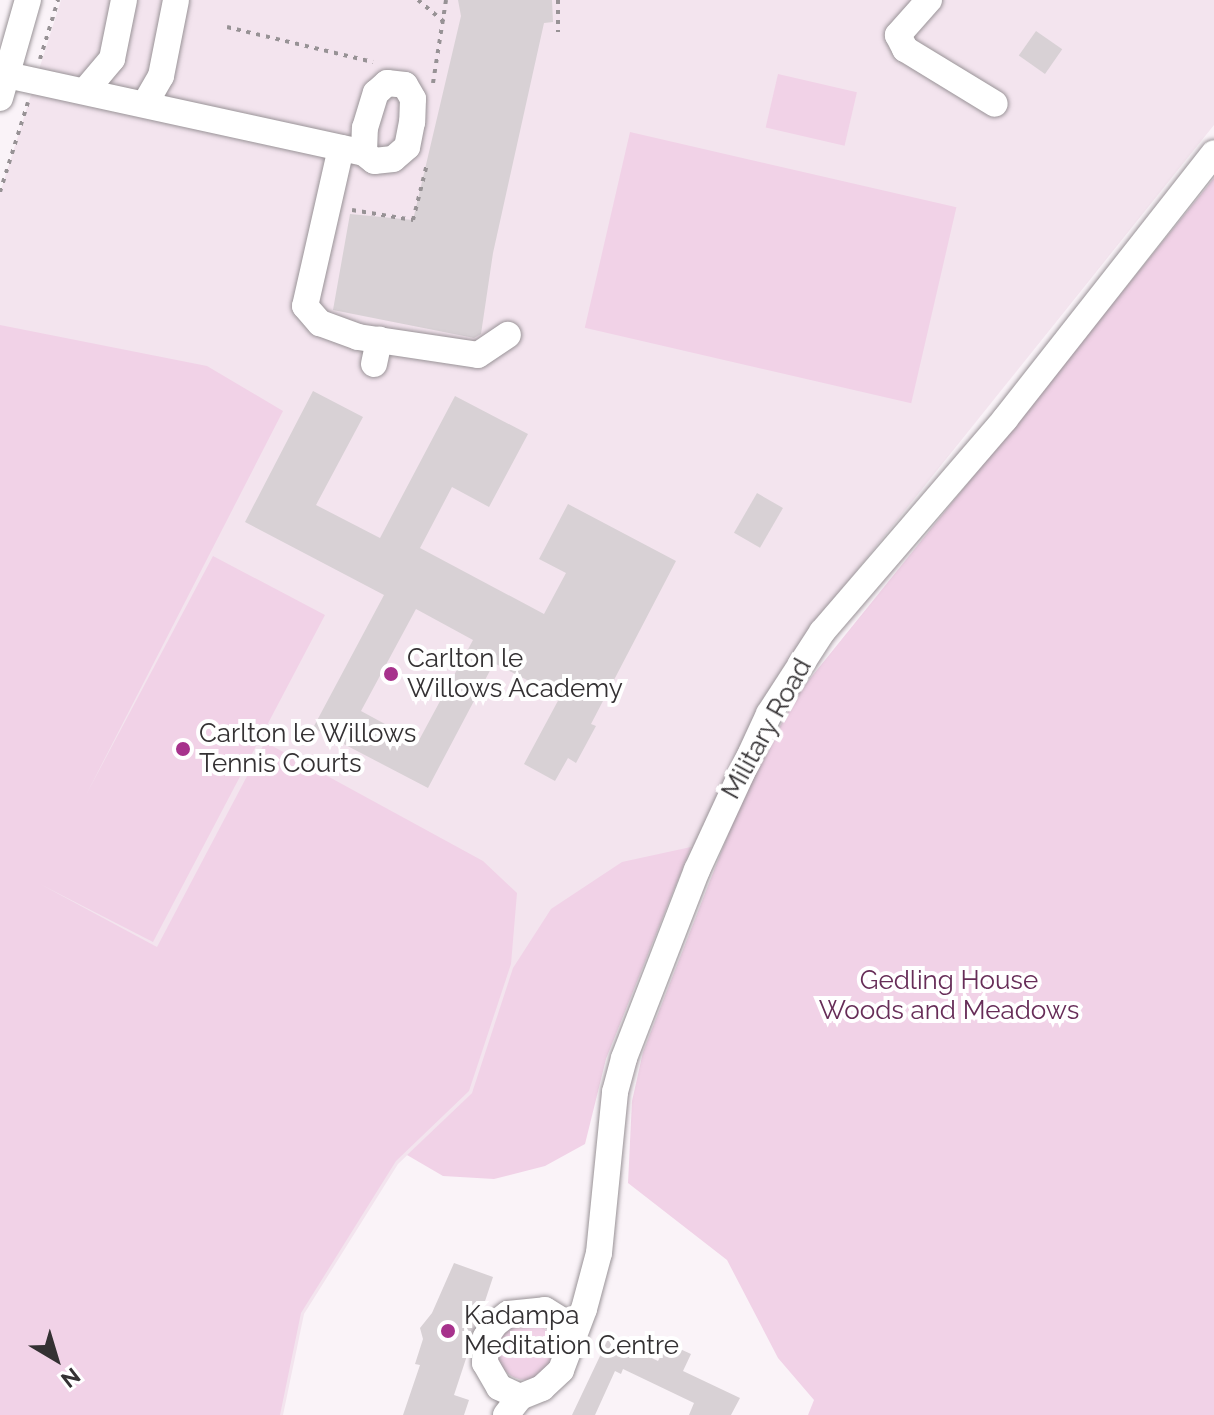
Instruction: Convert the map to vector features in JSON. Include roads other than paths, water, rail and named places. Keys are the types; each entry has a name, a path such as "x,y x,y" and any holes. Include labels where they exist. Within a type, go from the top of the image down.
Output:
{"street":[{"path":"28,0 3,86 85,91 146,102 352,151 305,306 320,323 377,352 478,355 508,335"},
{"path":"85,91 112,59 124,0"},
{"path":"146,102 161,76 176,0"},
{"path":"929,0 898,35 905,49 995,104"},
{"name":"Military Road","path":"513,1406 542,1388 561,1370 573,1339 599,1253 615,1092 624,1058 697,870 769,714 822,632 1005,419 1214,153"},
{"path":"513,1406 485,1363 486,1337 495,1324 508,1314 545,1310 561,1320 573,1339"}],"place":[{"name":"Carlton le Willows Academy","path":"391,674"},
{"name":"Carlton le Willows Tennis Courts","path":"183,749"},
{"name":"Kadampa Meditation Centre","path":"448,1331"}],"park label":[{"name":"Gedling House Woods and Meadows","path":"949,996"}]}
